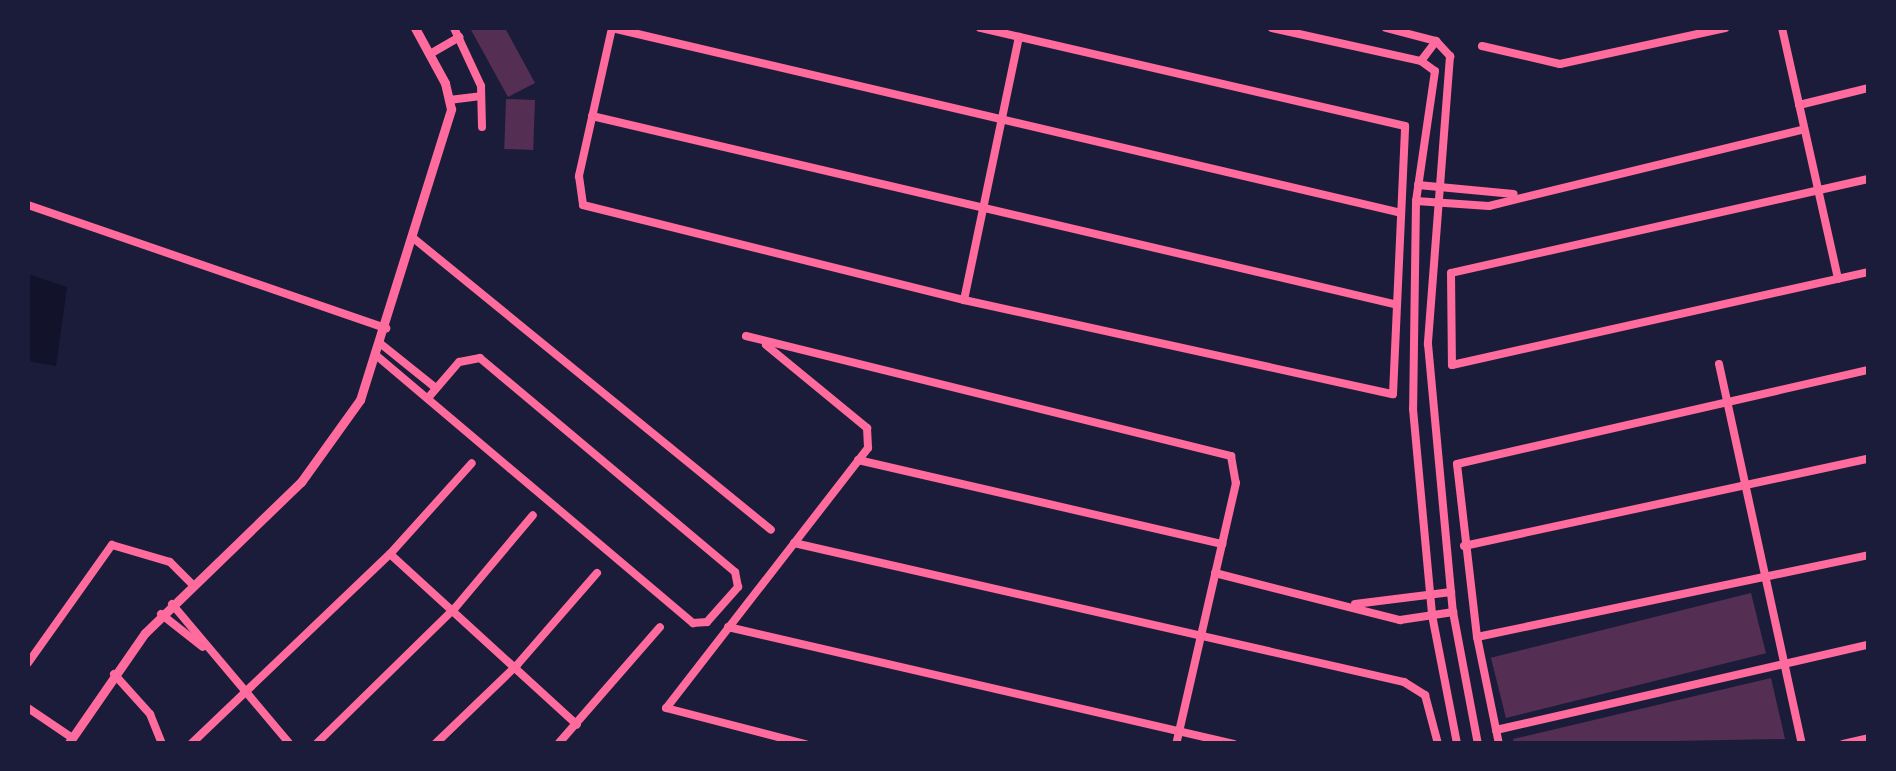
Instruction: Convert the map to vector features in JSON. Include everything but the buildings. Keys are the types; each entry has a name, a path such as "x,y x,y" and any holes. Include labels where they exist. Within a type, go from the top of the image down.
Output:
{"street":[{"path":"28,708 70,740 161,614 301,482 336,439 377,356 446,133 449,100 415,28"},
{"path":"980,28 1398,121 1405,137 1397,212 1390,395 964,300 583,205 579,176 612,28 999,123 1397,212"},
{"path":"1272,28 1421,62 1435,71 1416,201 1413,409 1432,615 1457,744"},
{"path":"1386,28 1436,40 1450,66 1434,203 1432,407 1450,592 1478,744"},
{"path":"1482,46 1560,64 1725,28"},
{"path":"1782,28 1838,279"},
{"path":"430,54 456,32 481,96 482,126"},
{"path":"964,300 1020,37"},
{"path":"1421,62 1436,40"},
{"path":"1799,106 1868,88"},
{"path":"449,100 481,96"},
{"path":"592,116 1394,304"},
{"path":"1416,201 1490,206 1519,194 1804,128"},
{"path":"1868,179 1451,272 1452,364 1868,272"},
{"path":"1418,185 1519,194"},
{"path":"28,206 386,328"},
{"path":"412,237 771,530"},
{"path":"746,336 1231,456 1237,469 1176,744"},
{"path":"763,342 867,428 868,448 666,708 805,744"},
{"path":"381,344 436,388"},
{"path":"377,356 693,623 707,622 738,587 735,572 480,358 460,362 428,398"},
{"path":"1718,364 1802,744"},
{"path":"1499,744 1477,637 1464,546 1455,469 1462,460 1868,370"},
{"path":"1413,409 1432,407"},
{"path":"1464,546 1868,459"},
{"path":"858,460 1222,544"},
{"path":"191,744 390,554 472,463"},
{"path":"316,744 455,608 534,515"},
{"path":"794,543 1420,690 1438,744"},
{"path":"28,663 112,544 170,562 191,584"},
{"path":"390,554 455,608 578,726"},
{"path":"1477,637 1868,556"},
{"path":"435,744 517,666 597,573"},
{"path":"1215,573 1350,604 1400,620 1453,612"},
{"path":"1350,604 1450,592"},
{"path":"172,604 203,646 290,744"},
{"path":"161,614 203,646"},
{"path":"558,744 578,726 660,627"},
{"path":"728,627 1234,744"},
{"path":"1496,730 1868,646"},
{"path":"114,674 150,714 162,744"},
{"path":"1843,744 1868,738"}],"shaded area":[{"path":"28,274 67,287 56,366 28,361"}]}
